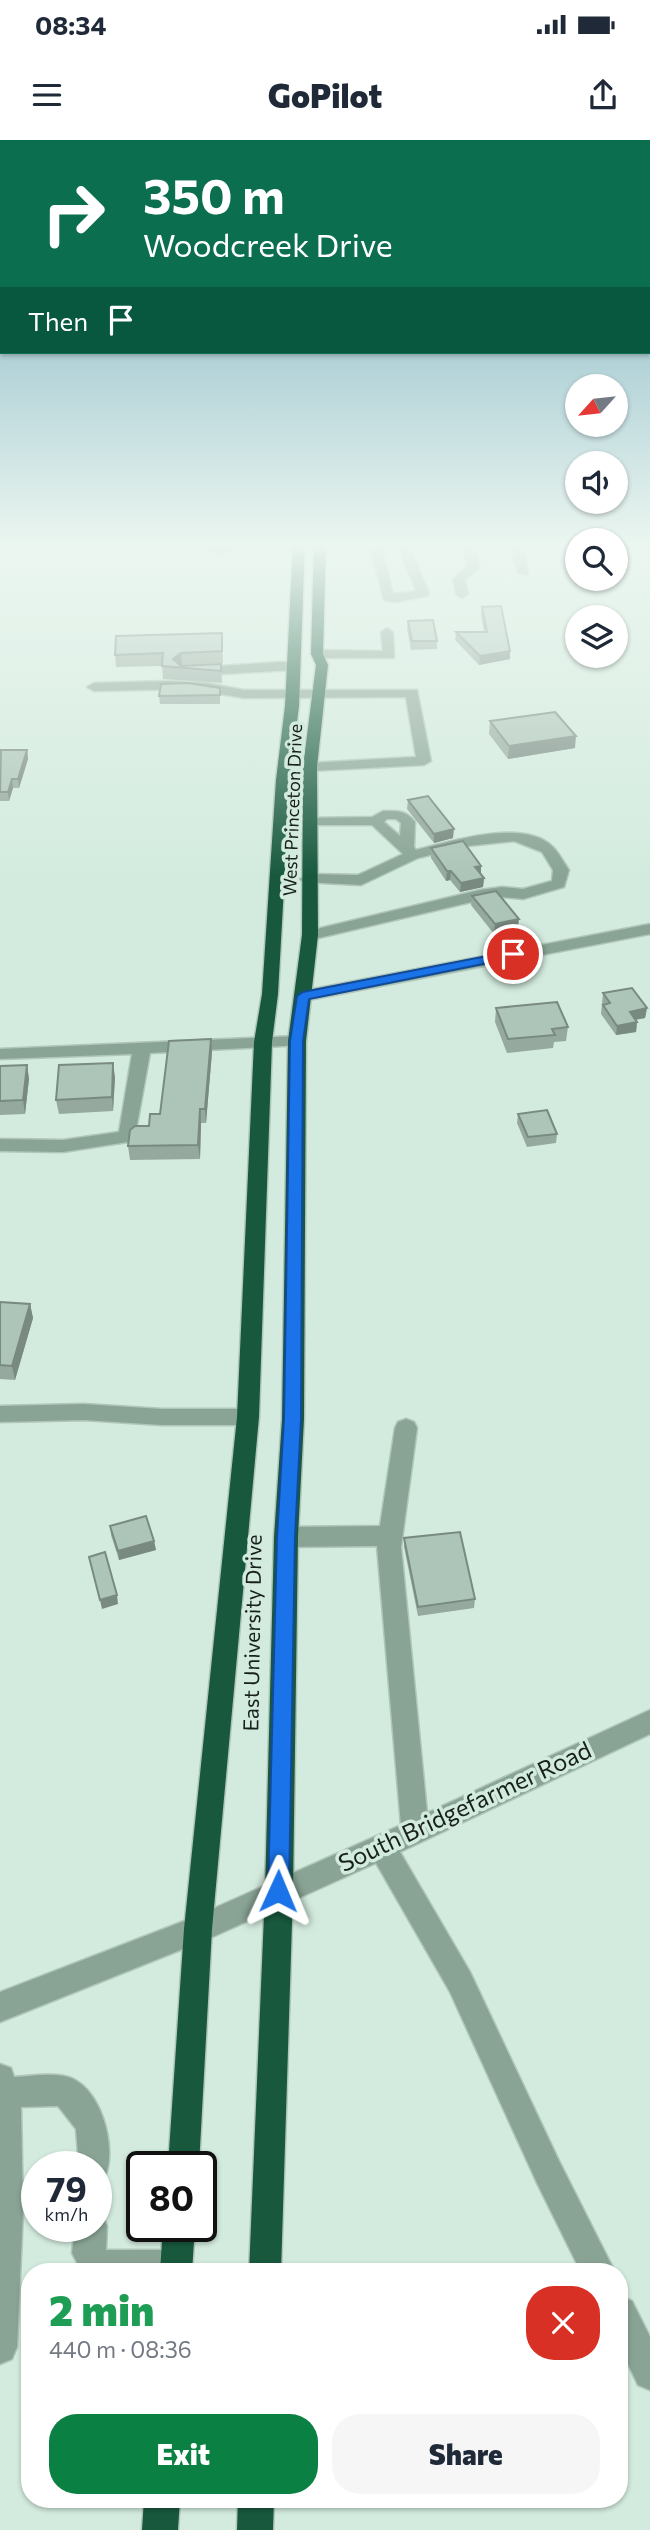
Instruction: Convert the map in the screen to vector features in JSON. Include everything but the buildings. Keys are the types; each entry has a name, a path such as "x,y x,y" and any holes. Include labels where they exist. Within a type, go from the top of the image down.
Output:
{"highway":[{"name":"West Princeton Drive","path":"270,994 293,654"},
{"name":"West Princeton Drive","path":"303,996 310,935 310,767 322,665 317,654"},
{"name":"East University Drive","path":"184,2151 198,1929 248,1417 263,1042 270,994"},
{"name":"East University Drive","path":"265,2263 286,1537 292,1419 297,1041 303,996"},
{"path":"177,2263 178,2242"},
{"path":"160,2530 161,2508"},
{"path":"255,2530 256,2508"}],"street":[{"path":"317,654 390,654"},
{"path":"161,672 292,666"},
{"path":"94,687 192,685 222,687 244,694 412,694 424,761 310,767"},
{"path":"309,821 376,821 390,814 404,817 408,822 410,851"},
{"path":"376,821 384,831 410,851"},
{"path":"308,879 360,880 410,851 516,836 547,849 561,870 559,884 523,894 502,892 480,895 310,935"},
{"path":"303,996 650,929"},
{"path":"0,1054 297,1041"},
{"path":"0,1145 63,1146 127,1137 142,1046"},
{"path":"0,1414 84,1412 162,1417 248,1417"},
{"path":"406,1428 389,1547 415,1832"},
{"path":"286,1537 390,1536"},
{"name":"South Bridgefarmer Road","path":"0,2007 198,1929 415,1832 650,1722"},
{"path":"382,1847 460,1982 594,2263"},
{"path":"0,2347 6,2211 6,2105 2,2085 64,2091 82,2109 94,2132 94,2151"},
{"path":"89,2242 88,2253 96,2263"},
{"path":"628,2329 650,2372"}],"route":[{"path":"278,1891 286,1537 292,1419 297,1041 303,996 513,954"}]}
